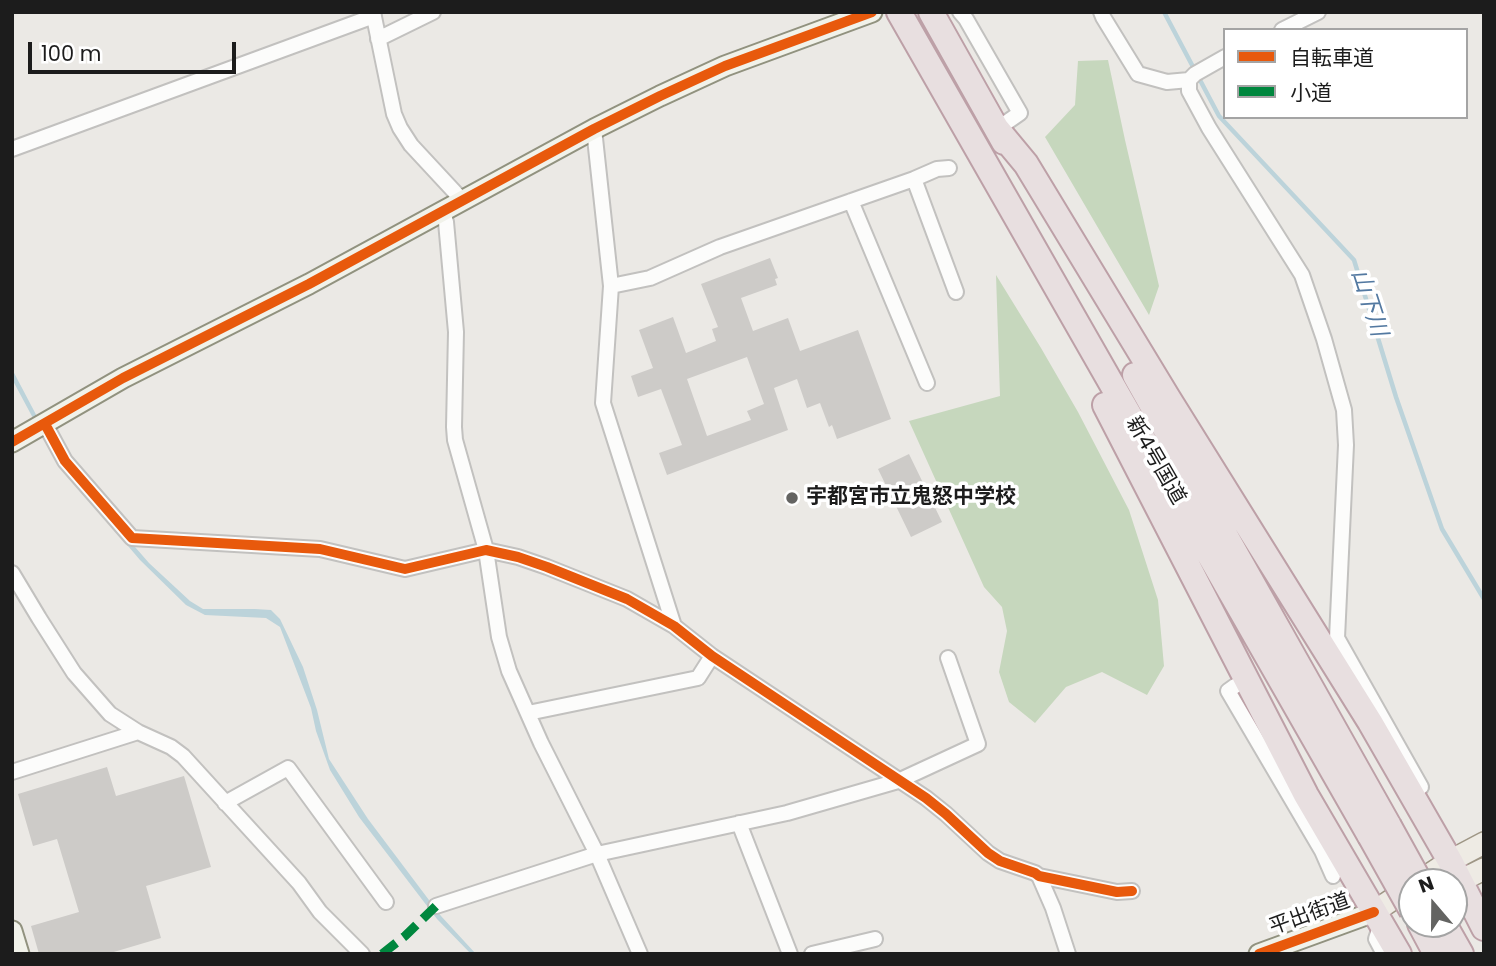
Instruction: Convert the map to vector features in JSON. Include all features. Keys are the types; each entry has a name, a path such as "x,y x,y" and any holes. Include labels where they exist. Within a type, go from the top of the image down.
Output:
{"highway":[{"name":"新4号国道","path":"899,12 1012,212 1379,831 1408,868"},
{"name":"新4号国道","path":"931,12 1379,831 1398,877"},
{"path":"997,129 1026,164 1370,722 1451,868"},
{"path":"1012,212 1040,280 1287,758 1329,837 1399,954"},
{"path":"1468,899 1484,928"},
{"path":"1436,938 1452,952"}],"main road":[{"path":"1461,868 1484,843"},
{"path":"1378,918 1398,899"},
{"path":"1378,918 1398,906"}],"street":[{"path":"378,39 433,12"},
{"path":"960,12 1020,113 997,129"},
{"path":"1101,12 1138,74 1167,82 1189,80 1223,58"},
{"path":"1286,28 1318,12"},
{"path":"12,442 123,378 309,284 594,129 725,66 866,13"},
{"path":"12,149 374,14 394,114 400,128 411,145 463,201"},
{"path":"1189,80 1189,91 1209,128 1303,275 1344,410 1346,445 1337,638 1440,821"},
{"path":"594,129 611,286 603,403 674,626"},
{"path":"611,286 650,278 720,247 937,169 949,168"},
{"path":"914,179 956,292"},
{"path":"851,201 927,383"},
{"path":"443,211 456,332 455,440 486,550 499,637 509,671 527,713 597,855 640,954"},
{"path":"45,424 65,461 132,538 320,549 405,569 486,550 547,567 627,598 674,626 712,656 946,814 1000,861 1039,876 1117,892 1132,891"},
{"path":"12,573 74,673 110,714 183,756 299,883 320,912 362,954"},
{"path":"1322,631 1338,628"},
{"path":"527,713 698,678 712,656"},
{"path":"436,906 597,855 787,813 898,780 978,744 948,658"},
{"path":"1235,686 1227,691 1322,851 1333,876"},
{"path":"12,772 138,732"},
{"path":"225,803 288,768 386,902"},
{"path":"738,823 790,954"},
{"path":"1039,876 1068,954"},
{"path":"1378,918 1376,939 1384,954"},
{"name":"平出街道","path":"1259,954 1378,918"},
{"path":"12,931 19,954"},
{"path":"812,954 875,939"}],"green space":[{"path":"1108,60 1159,286 1149,315 1045,137 1075,105 1078,61"},
{"path":"996,275 1078,412 1129,510 1158,600 1164,666 1147,695 1102,672 1066,687 1035,723 1009,702 999,672 1007,631 1002,607 984,587 909,421 1000,396"}],"water":[{"path":"12,369 61,462 149,563 190,601 203,609 271,610 280,619 303,667 329,759 368,819 441,916 476,954 471,954 437,919 359,817 330,770 311,708 280,627 266,618 205,615 186,605 140,560 57,463 12,379"}],"building":[{"path":"770,258 778,278 775,279 777,285 741,298 753,331 788,318 800,351 858,330 891,419 837,439 832,425 829,427 820,403 807,408 797,379 774,388 788,430 667,475 659,453 682,445 661,389 638,397 631,376 653,368 639,330 673,317 686,353 716,341 712,329 718,327 701,284","holes":["747,357 764,404 747,411 751,420 707,436 687,379"]},
{"path":"909,454 942,522 911,537 878,469"},
{"path":"107,767 116,796 184,776 211,867 146,886 161,938 107,954 39,954 31,926 79,912 57,839 33,846 18,794"}],"waterway":[{"name":"山下川","path":"1164,12 1219,116 1354,260 1396,397 1442,529 1484,599"}],"marked path":[{"path":"382,954 436,906"}],"cycle path":[{"path":"12,442 123,378 309,284 594,129 725,66 872,12"},
{"path":"45,424 65,461 132,538 320,549 405,569 486,550 547,567 627,599 674,626 712,656 926,798 1000,861 1039,876 1117,892 1132,891"},
{"path":"1259,954 1374,912"}],"place":[{"name":"宇都宮市立鬼怒中学校","path":"792,498"}]}
